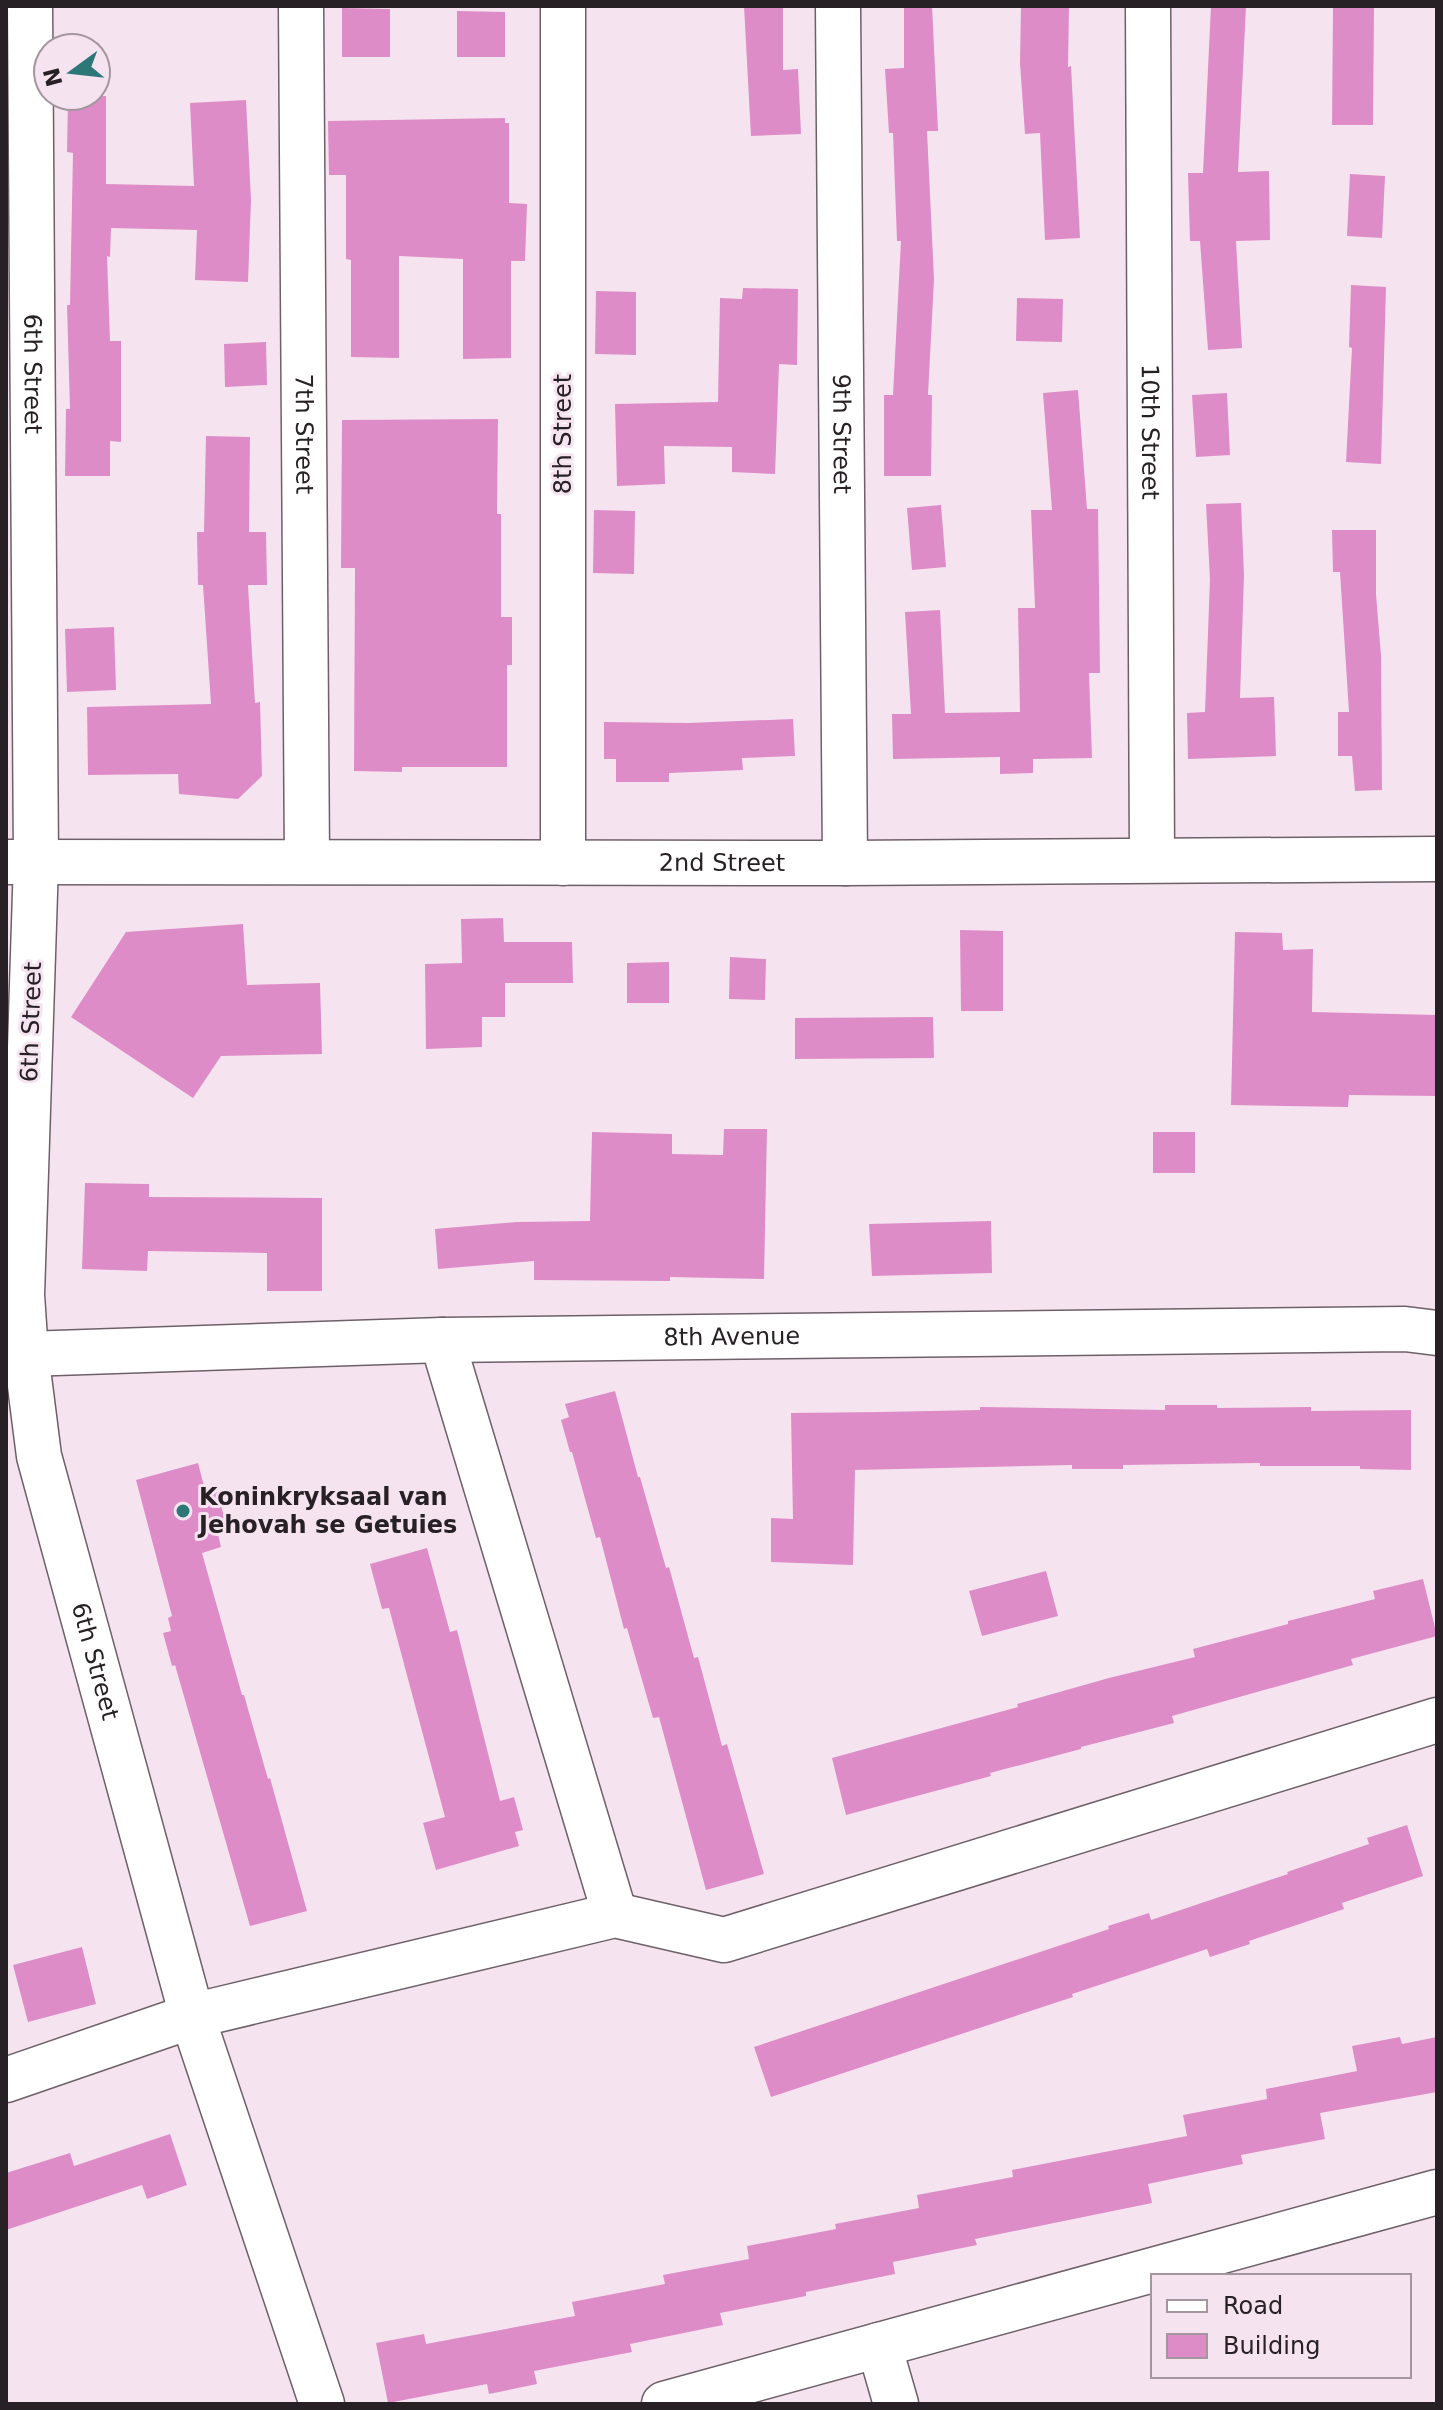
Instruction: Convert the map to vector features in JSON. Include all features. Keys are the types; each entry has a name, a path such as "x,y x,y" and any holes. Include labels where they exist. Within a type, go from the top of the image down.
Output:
{"street":[{"name":"6th Street","path":"30,6 21,862 22,1295 26,1354 39,1456 192,2016 322,2404"},
{"name":"7th Street","path":"301,6 307,861"},
{"name":"8th Street","path":"563,6 563,863"},
{"name":"9th Street","path":"838,6 845,863"},
{"name":"10th Street","path":"1148,6 1152,859"},
{"name":"2nd Street","path":"21,862 845,863 1437,859"},
{"name":"8th Avenue","path":"26,1354 442,1340 1405,1329 1437,1333"},
{"path":"442,1340 615,1915"},
{"path":"6,2080 192,2016 615,1915 724,1940 1437,1720"},
{"path":"664,2404 1437,2192"},
{"path":"879,2345 896,2404"}],"building":[{"path":"744,6 783,6 783,70 798,69 801,134 751,136"},
{"path":"904,6 932,6 938,131 927,131 934,279 928,395 932,395 931,476 884,476 884,395 893,395 901,241 897,241 893,133 889,133 885,69 904,68"},
{"path":"1021,6 1069,6 1068,67 1071,66 1080,238 1045,240 1040,133 1025,134 1020,63"},
{"path":"1211,6 1246,6 1238,172 1269,171 1270,240 1236,241 1242,348 1208,350 1200,241 1190,241 1188,173 1203,173"},
{"path":"1333,6 1374,6 1373,125 1332,125"},
{"path":"342,8 390,9 390,57 342,57"},
{"path":"457,11 505,12 505,57 457,57"},
{"path":"246,100 251,200 248,282 195,280 197,230 111,228 110,257 107,256 110,341 121,341 121,442 110,441 110,476 65,476 66,409 70,409 67,305 70,305 73,153 67,152 68,112 106,112 106,184 194,186 190,103"},
{"path":"505,118 505,123 509,123 509,203 527,204 525,261 511,261 511,358 463,359 463,259 399,256 399,358 351,357 351,260 346,259 346,175 329,175 328,121"},
{"path":"1350,174 1385,176 1382,238 1347,236"},
{"path":"1351,285 1386,287 1381,464 1346,462 1352,348 1349,347"},
{"path":"743,288 798,289 797,365 779,364 775,474 732,472 732,447 664,446 665,484 617,486 615,404 718,402 720,298 742,299"},
{"path":"596,291 636,292 636,355 595,354"},
{"path":"1017,298 1063,299 1062,342 1016,341"},
{"path":"266,342 267,385 225,387 224,344"},
{"path":"1078,390 1087,509 1098,509 1100,673 1089,673 1092,758 1033,759 1033,773 1000,774 1000,757 893,759 892,714 911,714 905,612 940,610 945,713 1020,712 1018,608 1035,608 1031,510 1052,510 1043,393"},
{"path":"1227,393 1230,455 1196,457 1192,395"},
{"path":"498,419 497,514 501,514 501,617 512,617 512,665 507,665 507,767 402,767 402,772 354,771 355,568 341,568 342,420"},
{"path":"206,436 250,437 249,532 266,532 267,585 248,585 255,703 260,702 262,776 238,799 179,794 178,774 88,775 87,707 211,704 203,585 198,585 197,532 204,532"},
{"path":"1241,503 1244,575 1240,698 1274,697 1276,756 1188,759 1187,713 1205,712 1210,579 1206,504"},
{"path":"941,505 946,567 912,570 907,508"},
{"path":"594,510 635,511 634,574 593,573"},
{"path":"1332,530 1376,530 1382,790 1355,791 1352,756 1338,756 1338,712 1349,712 1340,572 1333,572"},
{"path":"114,627 116,690 67,692 65,629"},
{"path":"793,719 795,756 742,758 743,770 669,773 669,782 616,782 616,759 604,759 604,722"},
{"path":"503,918 504,942 572,942 573,983 505,983 505,1017 482,1017 482,1047 426,1049 425,964 462,963 461,919"},
{"path":"243,924 247,985 320,983 322,1054 221,1056 193,1098 71,1017 126,932"},
{"path":"960,930 1003,931 1003,1011 961,1011"},
{"path":"1235,932 1282,933 1283,950 1313,949 1312,1012 1437,1015 1437,1096 1349,1095 1348,1107 1231,1105"},
{"path":"730,957 766,959 765,1000 729,999"},
{"path":"669,962 669,1003 627,1003 627,963"},
{"path":"933,1017 934,1058 795,1059 795,1018"},
{"path":"724,1129 767,1129 764,1279 670,1277 670,1281 534,1280 534,1261 438,1269 435,1229 517,1222 590,1221 592,1132 672,1134 672,1154 723,1155"},
{"path":"1153,1132 1195,1132 1195,1173 1153,1173"},
{"path":"85,1183 149,1184 149,1197 322,1198 322,1291 267,1291 267,1253 148,1251 147,1271 82,1269"},
{"path":"991,1221 992,1273 872,1276 869,1224"},
{"path":"615,1391 666,1568 669,1567 694,1658 698,1657 722,1746 727,1744 764,1874 706,1890 659,1717 653,1718 627,1628 624,1629 600,1537 596,1538 561,1420 569,1417 565,1404"},
{"path":"1165,1405 1311,1407 1311,1411 1411,1410 1411,1470 1360,1469 1360,1466 1260,1466 1260,1463 1123,1465 1123,1469 1072,1469 1072,1465 855,1470 853,1565 771,1562 771,1518 793,1519 791,1413 980,1410 980,1407 1165,1410"},
{"path":"198,1463 206,1494 217,1491 227,1527 217,1530 221,1547 202,1553 307,1911 250,1926 163,1633 171,1631 168,1618 172,1616 136,1480"},
{"path":"427,1548 450,1632 457,1630 500,1801 514,1797 523,1830 515,1832 519,1846 436,1870 423,1823 445,1817 389,1608 382,1609 370,1564"},
{"path":"1046,1571 1058,1616 982,1636 969,1591"},
{"path":"1423,1579 1437,1636 1351,1659 1353,1665 1172,1716 1174,1723 846,1815 832,1758 1018,1707 1017,1704 1109,1678 1195,1657 1193,1649 1375,1599 1373,1591"},
{"path":"1407,1825 1423,1876 1342,1903 1344,1909 1249,1941 1250,1944 1210,1957 1207,1949 771,2097 754,2047 1109,1929 1108,1926 1149,1913 1151,1920 1288,1874 1369,1844 1367,1838"},
{"path":"82,1947 96,2004 28,2022 13,1965"},
{"path":"1400,2037 1402,2044 1437,2037 1437,2092 1320,2113 1325,2139 1241,2155 1243,2164 1148,2184 1152,2203 975,2239 977,2245 893,2262 895,2274 720,2313 723,2325 630,2344 632,2352 534,2371 537,2384 489,2394 487,2384 388,2403 376,2343 424,2334 426,2344 575,2316 572,2302 665,2284 663,2275 749,2259 747,2246 836,2229 835,2224 919,2208 917,2195 1013,2177 1012,2170 1187,2136 1183,2115 1267,2099 1266,2089 1357,2071 1352,2046"},
{"path":"170,2134 187,2185 147,2199 142,2185 6,2230 6,2173 70,2153 74,2166"}],"place":[{"name":"Koninkryksaal van Jehovah se Getuies","path":"183,1511"}]}
